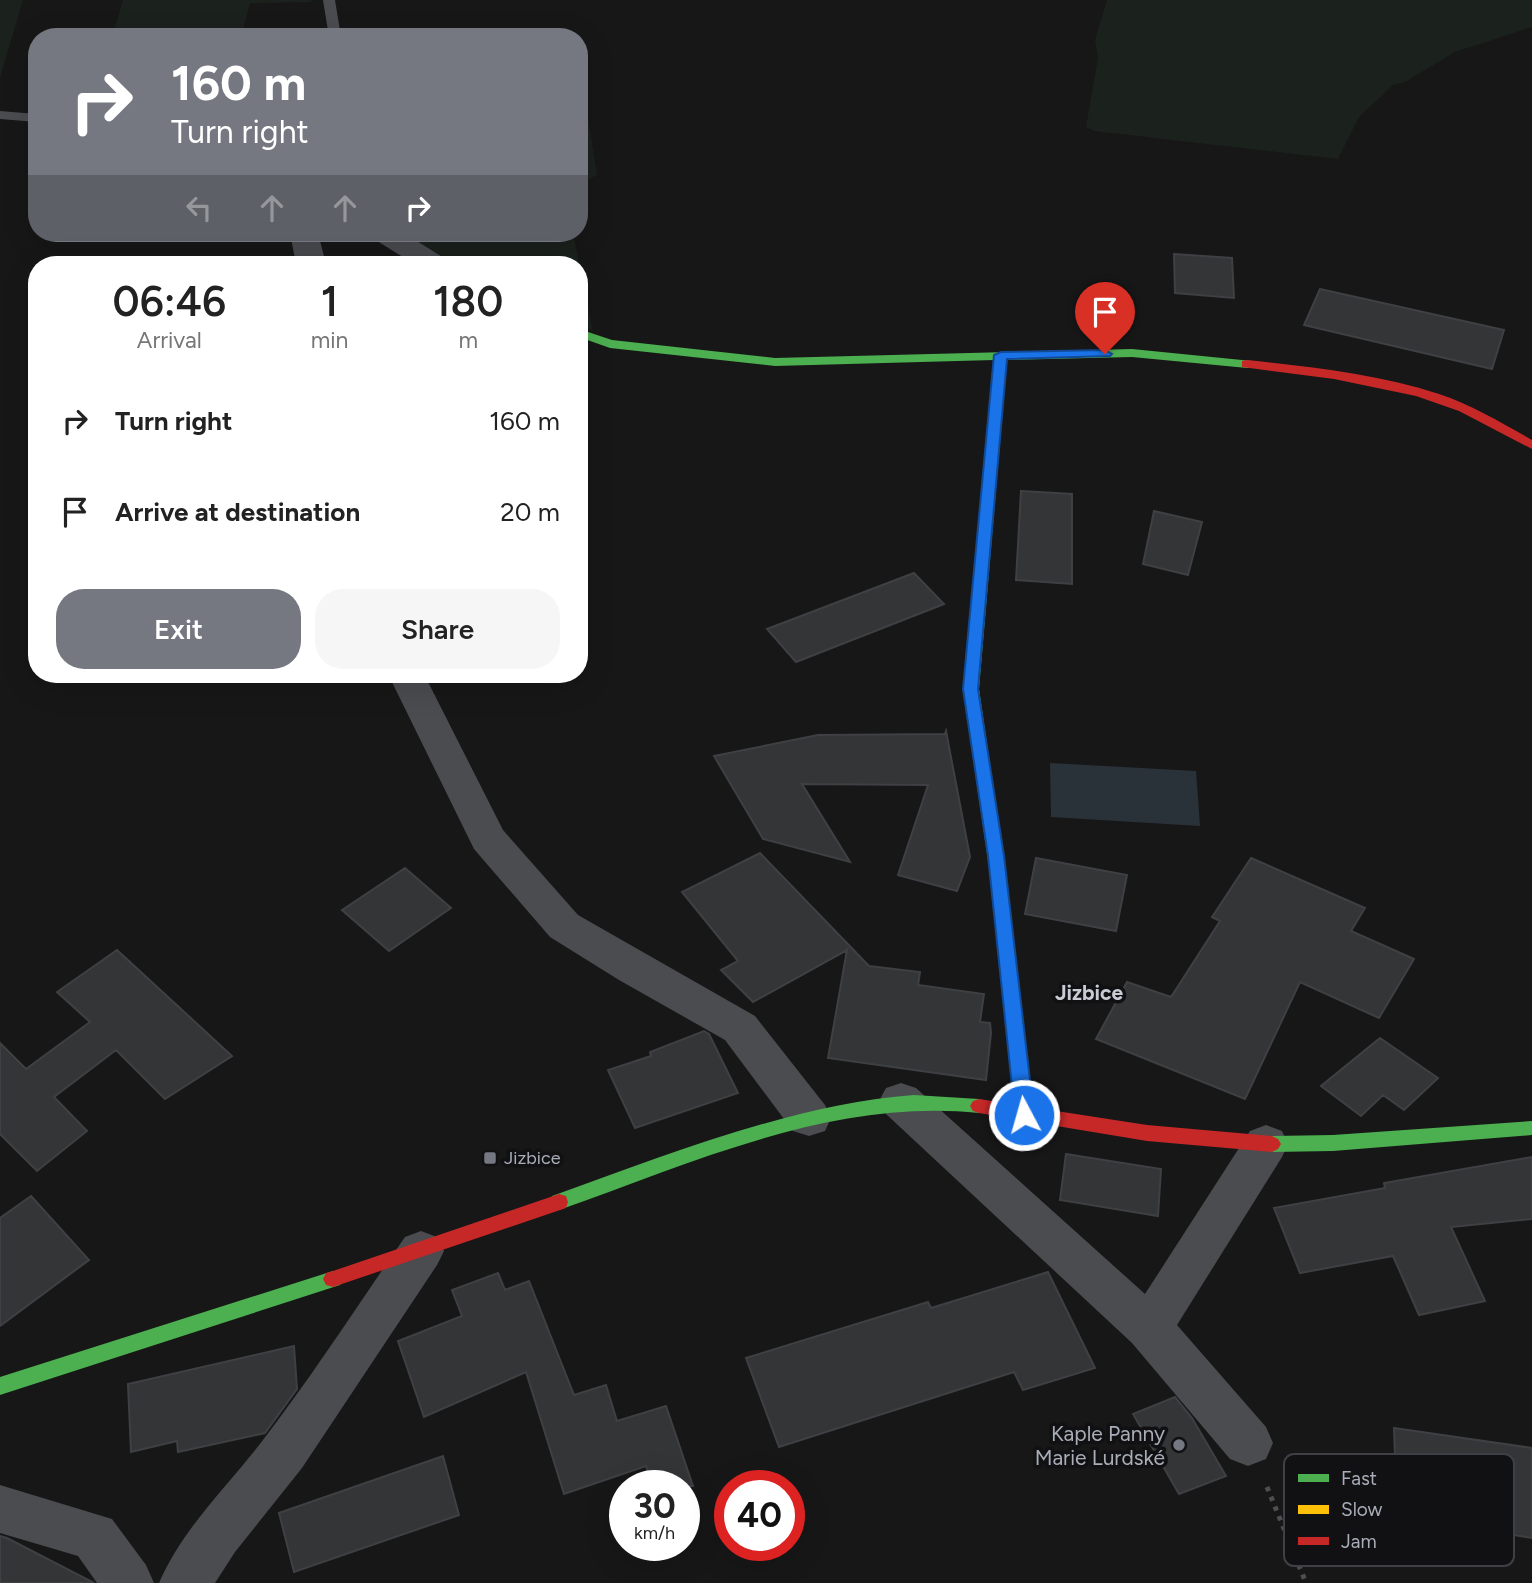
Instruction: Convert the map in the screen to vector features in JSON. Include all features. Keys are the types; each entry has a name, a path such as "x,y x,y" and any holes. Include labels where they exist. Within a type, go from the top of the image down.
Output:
{"street":[{"path":"399,242 421,256"},
{"path":"588,336 610,344 775,362 1132,353 1306,370 1423,393 1491,423 1532,445"},
{"path":"1001,355 971,689 996,856 1024,1115"},
{"path":"410,683 488,839 564,926 634,969 740,1028 809,1118"},
{"path":"901,1101 1149,1328 1248,1443"},
{"path":"0,1386 421,1251 653,1168 809,1118 857,1107 901,1101 957,1103 1147,1133 1266,1144 1333,1143 1532,1128"},
{"path":"1149,1328 1266,1144"},
{"path":"185,1583 217,1535 284,1452 421,1251"},
{"path":"0,1509 94,1536 128,1583"}],"lane":[{"path":"330,0 334,28"},
{"path":"0,115 28,117"}],"path":[{"path":"1248,1443 1284,1530"},
{"path":"1299,1566 1306,1583"}],"shaded area":[{"path":"0,0 23,0 0,78"},
{"path":"123,0 312,2 250,3 243,28 115,28"},
{"path":"1107,0 1532,0 1532,27 1455,52 1405,82 1393,85 1359,117 1338,159 1094,131 1086,127 1098,58 1095,40"},
{"path":"588,117 597,175 588,180"},
{"path":"417,242 575,242 578,256 440,256"},
{"path":"588,306 593,331 588,329"},
{"path":"1050,763 1196,771 1200,826 1051,817"}],"building":[{"path":"1174,254 1232,258 1234,298 1175,293"},
{"path":"1320,289 1504,330 1492,369 1304,325"},
{"path":"1021,491 1072,494 1072,584 1016,580"},
{"path":"1154,511 1202,522 1188,575 1143,564"},
{"path":"914,573 944,604 796,662 767,629"},
{"path":"946,731 970,857 957,891 898,875 928,785 802,784 850,862 763,839 714,756 818,735 945,734"},
{"path":"760,853 869,966 920,972 918,985 984,994 980,1022 990,1023 991,1033 986,1080 828,1058 847,950 753,1002 721,970 738,961 682,892"},
{"path":"1036,858 1127,875 1116,931 1025,914"},
{"path":"1251,858 1365,908 1351,931 1414,959 1379,1018 1300,982 1245,1099 1096,1039 1127,982 1171,997 1220,921 1212,917"},
{"path":"405,868 451,908 389,951 342,910"},
{"path":"117,950 232,1056 165,1099 116,1050 54,1097 87,1131 37,1171 0,1134 0,1043 26,1069 90,1022 57,992"},
{"path":"704,1031 709,1034 738,1093 635,1128 608,1070 651,1056 650,1052"},
{"path":"1380,1038 1438,1078 1404,1110 1383,1095 1361,1116 1321,1086"},
{"path":"1066,1154 1161,1169 1158,1216 1060,1200"},
{"path":"1532,1157 1532,1219 1451,1227 1485,1301 1419,1315 1393,1256 1300,1273 1274,1208 1385,1188 1384,1183"},
{"path":"31,1196 89,1260 0,1326 0,1218"},
{"path":"1048,1272 1095,1368 1023,1390 1014,1372 779,1447 746,1358 928,1302 931,1308"},
{"path":"498,1273 505,1290 529,1281 574,1395 606,1385 617,1421 666,1406 688,1470 647,1470 646,1466 634,1470 609,1470 609,1479 564,1494 526,1372 424,1417 398,1341 462,1316 452,1290"},
{"path":"294,1346 297,1389 265,1433 178,1452 177,1441 131,1452 128,1384"},
{"name":"Kaple Panny Marie Lurdské","path":"1175,1397 1192,1418 1226,1476 1179,1494 1133,1414"},
{"path":"1394,1428 1532,1448 1532,1538 1514,1535 1514,1454 1395,1454"},
{"path":"443,1456 459,1515 294,1572 279,1513"},
{"path":"0,1536 7,1538 94,1583 0,1583"}],"traffic: fast":[{"path":"588,336 610,344 775,362 1132,353 1247,364"},
{"path":"999,881 971,689 1001,355"},
{"path":"559,1202 730,1143 852,1109 914,1102 979,1106"},
{"path":"1272,1144 1333,1143 1532,1128"},
{"path":"0,1386 333,1279"}],"traffic: slow":[{"path":"999,881 1024,1115"}],"traffic: jam":[{"path":"1247,364 1334,375 1421,393 1463,409 1532,445"},
{"path":"979,1106 1147,1133 1272,1144"},
{"path":"333,1279 559,1202"}],"place":[{"name":"Jizbice","path":"490,1158"},
{"name":"Kaple Panny Marie Lurdské","path":"1179,1445"}],"district":[{"name":"Jizbice","path":"1089,992"}],"route":[{"path":"1024,1115 996,856 971,689 1001,355 1105,354"}]}
